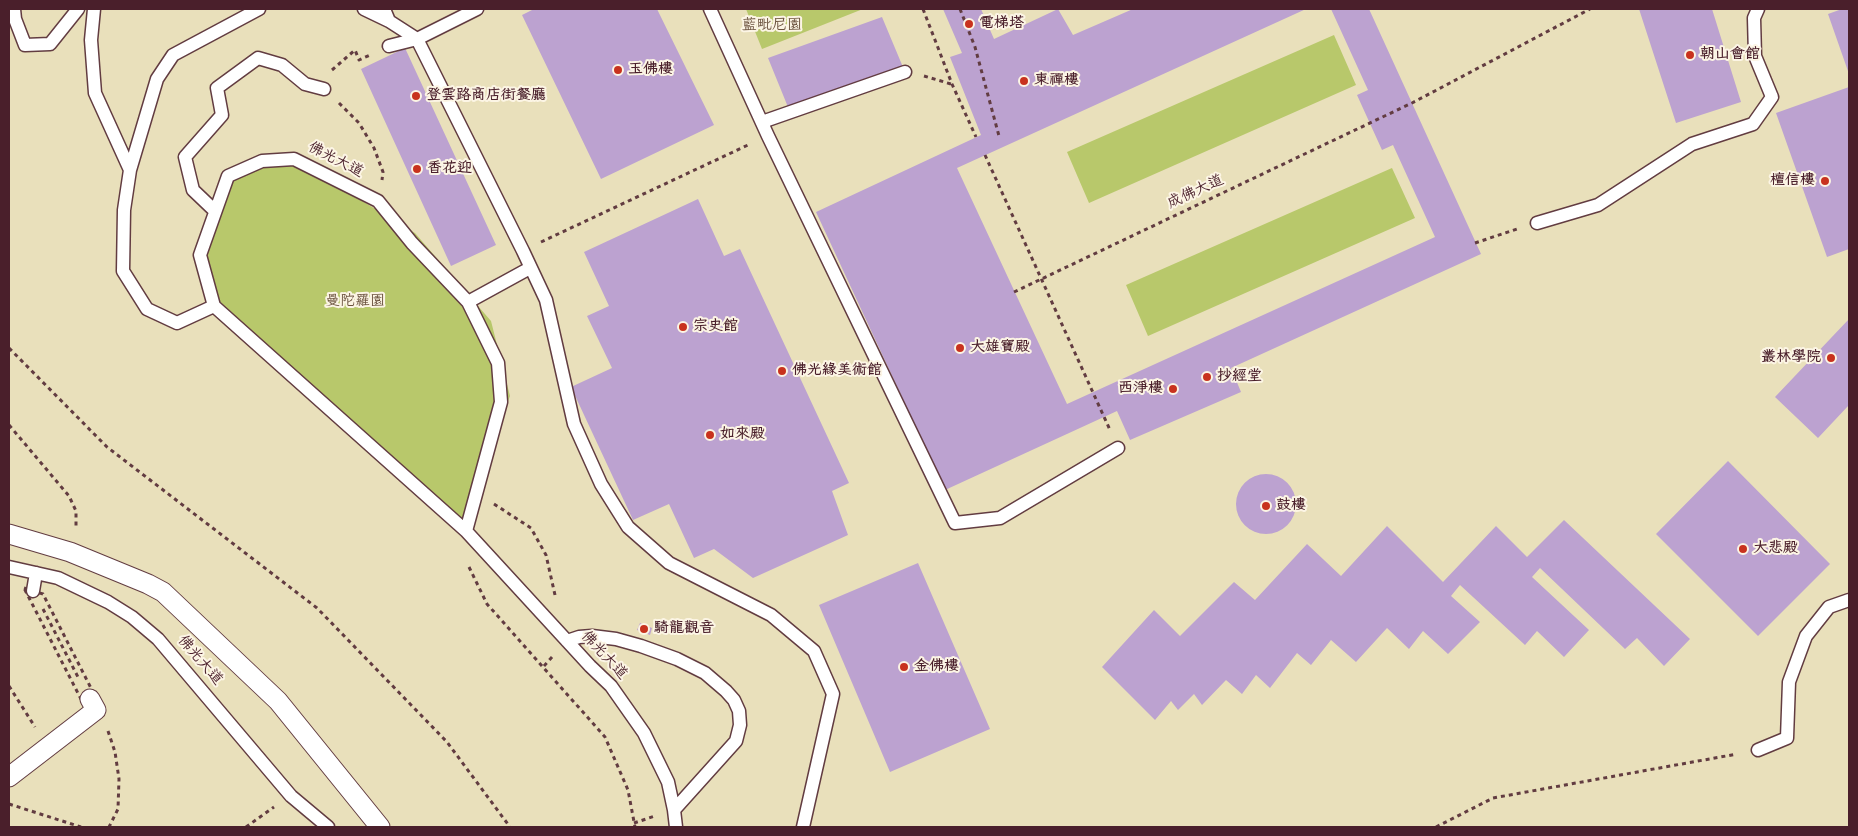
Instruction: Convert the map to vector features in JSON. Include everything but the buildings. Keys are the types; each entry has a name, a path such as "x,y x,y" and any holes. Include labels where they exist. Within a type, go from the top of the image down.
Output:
{"street":[{"path":"9,534 70,552 163,592 278,701 380,827"},
{"path":"9,777 46,748 90,700"}],"lane":[{"path":"14,9 15,19 25,45 50,44 78,9"},
{"path":"94,9 91,40 95,93 130,170"},
{"path":"214,306 177,323 147,309 123,271 124,210 130,170 157,79 173,55 258,9"},
{"path":"364,9 389,21 417,39 546,300 574,424 602,484 628,527 669,563 771,615 814,651 833,694 803,827"},
{"path":"384,9 389,21"},
{"path":"389,46 417,39 477,9"},
{"path":"710,9 768,136 955,523 1000,518 1118,448"},
{"path":"1537,223 1598,205 1692,144 1753,124 1772,98 1755,56 1754,18 1758,9"},
{"path":"215,211 193,190 185,157 222,114 217,88 258,58 282,65 305,84 324,89"},
{"path":"762,122 905,72"},
{"name":"佛光大道","path":"466,531 501,402 498,363 468,302 412,243 378,201 294,159 262,161 228,176 200,255 214,306 466,531 611,686 644,733 668,782 676,827"},
{"path":"468,302 530,268"},
{"name":"佛光大道","path":"9,567 58,578 108,602 158,639 291,796 328,827"},
{"path":"35,593 36,573"},
{"path":"1758,750 1787,738 1789,682 1806,636 1829,607 1849,600"},
{"path":"568,641 579,637 592,636 616,639 641,646 677,659 705,673 734,700 739,711 740,725 736,741 674,810"}],"path":[{"path":"923,9 952,84 976,137"},
{"path":"960,9 975,47 999,136"},
{"name":"成佛大道","path":"1014,292 1412,103 1590,9"},
{"path":"355,50 330,71 324,89 359,122 374,148 383,172 378,201"},
{"path":"905,72 952,84"},
{"path":"523,251 768,136"},
{"path":"985,155 1118,448"},
{"path":"1476,243 1537,223"},
{"path":"9,348 107,447 317,608 446,742 510,827"},
{"path":"9,425 69,496 76,512 76,526 70,552"},
{"path":"476,493 531,528 546,555 555,598 551,623"},
{"path":"466,531 463,556 488,604 513,635 535,656 605,738 628,790 635,827"},
{"path":"35,593 90,700"},
{"path":"35,593 107,730 115,752 119,779 118,809 109,827"},
{"path":"42,608 81,683"},
{"path":"9,686 46,748"},
{"path":"1436,827 1494,798 1758,750"},
{"path":"246,827 291,796"},
{"path":"9,804 81,827"}],"green space":[{"name":"藍毗尼園","path":"746,9 863,9 762,49"},
{"path":"1334,35 1356,85 1089,203 1067,152"},
{"name":"曼陀羅園","path":"292,163 339,187 415,233 491,321 510,396 463,522 217,300 205,256 232,180 262,166"},
{"path":"1392,168 1415,218 1148,336 1126,285"}],"place":[{"name":"電梯塔","path":"969,24"},
{"name":"朝山會館","path":"1690,55"},
{"name":"玉佛樓","path":"618,70"},
{"name":"東禪樓","path":"1024,81"},
{"name":"登雲路商店街餐廳","path":"416,96"},
{"name":"香花迎","path":"417,169"},
{"name":"檀信樓","path":"1825,181"},
{"name":"宗史館","path":"683,327"},
{"name":"大雄寶殿","path":"960,348"},
{"name":"叢林學院","path":"1831,358"},
{"name":"佛光緣美術館","path":"782,371"},
{"name":"抄經堂","path":"1207,377"},
{"name":"西淨樓","path":"1173,389"},
{"name":"如來殿","path":"710,435"},
{"name":"鼓樓","path":"1266,506"},
{"name":"大悲殿","path":"1743,549"},
{"name":"騎龍觀音","path":"644,629"},
{"name":"金佛樓","path":"904,667"}]}
